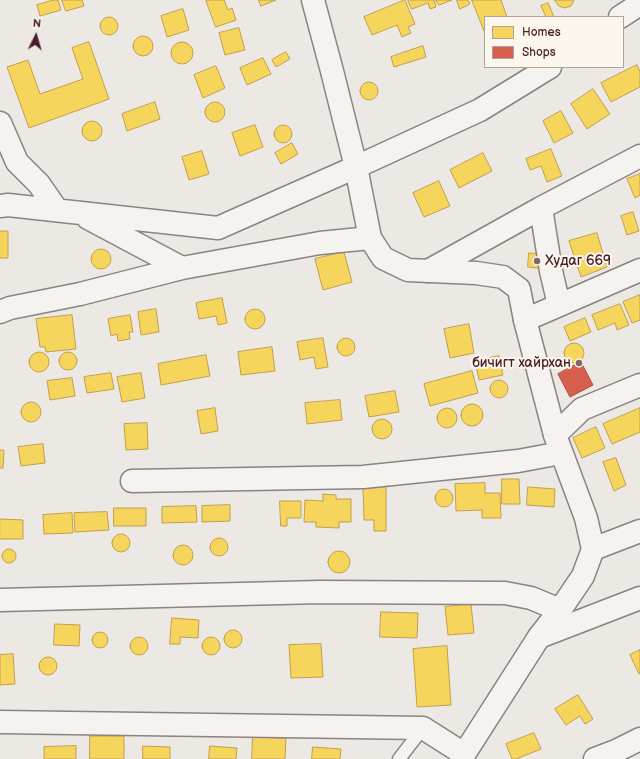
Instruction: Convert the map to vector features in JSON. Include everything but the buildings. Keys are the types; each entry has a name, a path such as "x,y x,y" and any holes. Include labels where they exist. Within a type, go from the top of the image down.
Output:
{"street":[{"path":"0,722 423,728 462,757 539,637 560,610 583,576 593,549 586,518 558,444 518,289 503,277 476,273 408,270 383,258 370,238 356,167 313,0"},
{"path":"622,16 640,4"},
{"path":"0,206 8,205 218,228 480,110 548,68"},
{"path":"0,123 17,162 66,211 182,268"},
{"path":"428,271 541,208 640,156"},
{"path":"541,208 559,305"},
{"path":"0,312 10,308 80,294 182,268 320,243 370,238"},
{"path":"525,320 640,270"},
{"path":"132,481 363,477 518,461 558,444 582,409 640,385"},
{"path":"593,549 640,531"},
{"path":"0,600 312,592 505,593 531,598 560,610"},
{"path":"539,637 640,598"},
{"path":"595,759 616,751 640,739"}],"lane":[{"path":"399,759 423,728"}],"place":[{"name":"Худаг 669","path":"537,261"},
{"name":"бичигт хайрхан","path":"579,363"}]}
